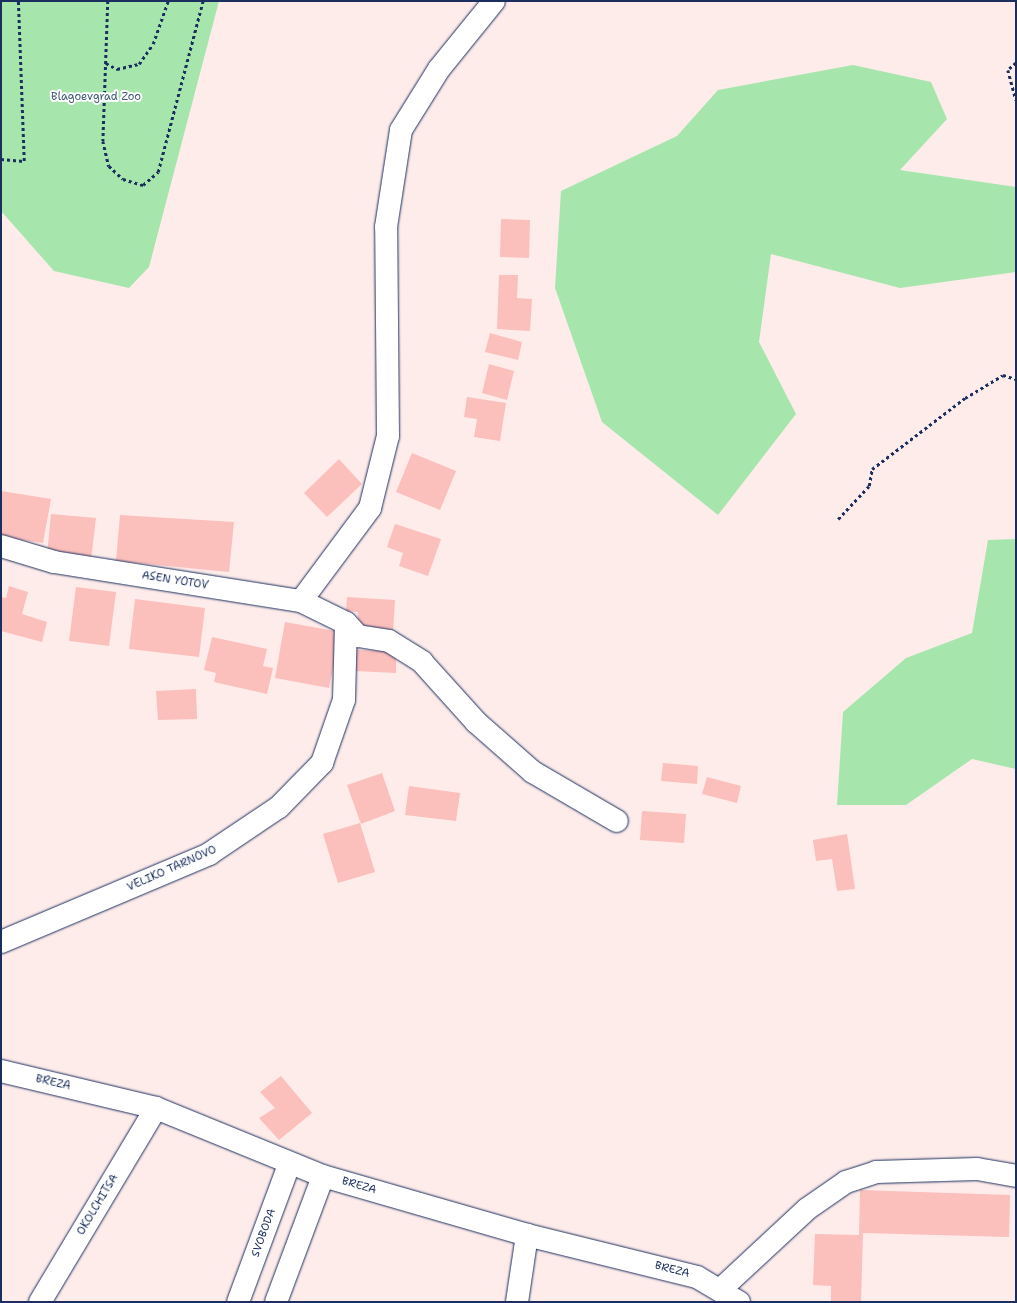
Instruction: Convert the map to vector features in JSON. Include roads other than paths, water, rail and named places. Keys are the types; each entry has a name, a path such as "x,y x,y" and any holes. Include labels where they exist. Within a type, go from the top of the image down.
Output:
{"street":[{"path":"301,601 370,508 388,436 386,227 401,130 439,69 494,1"},
{"name":"ASEN YOTOV","path":"1,546 54,562 301,601 346,623 358,636 389,641 422,662 476,722 533,772 618,821"},
{"name":"VELIKO TARNOVO","path":"1,942 209,854 279,807 322,763 344,700 346,623"},
{"name":"BREZA","path":"1,1071 156,1108 289,1165 323,1176 526,1235 697,1276 721,1289 739,1302"},
{"name":"OKOLCHITSA","path":"40,1302 156,1108"},
{"name":"SVOBODA","path":"238,1302 289,1165"},
{"path":"721,1289 807,1209 846,1182 876,1172 977,1169 1016,1176"},
{"path":"276,1302 323,1176"},
{"path":"517,1302 526,1235"}],"park label":[{"name":"Blagoevgrad Zoo","path":"96,97"}]}
